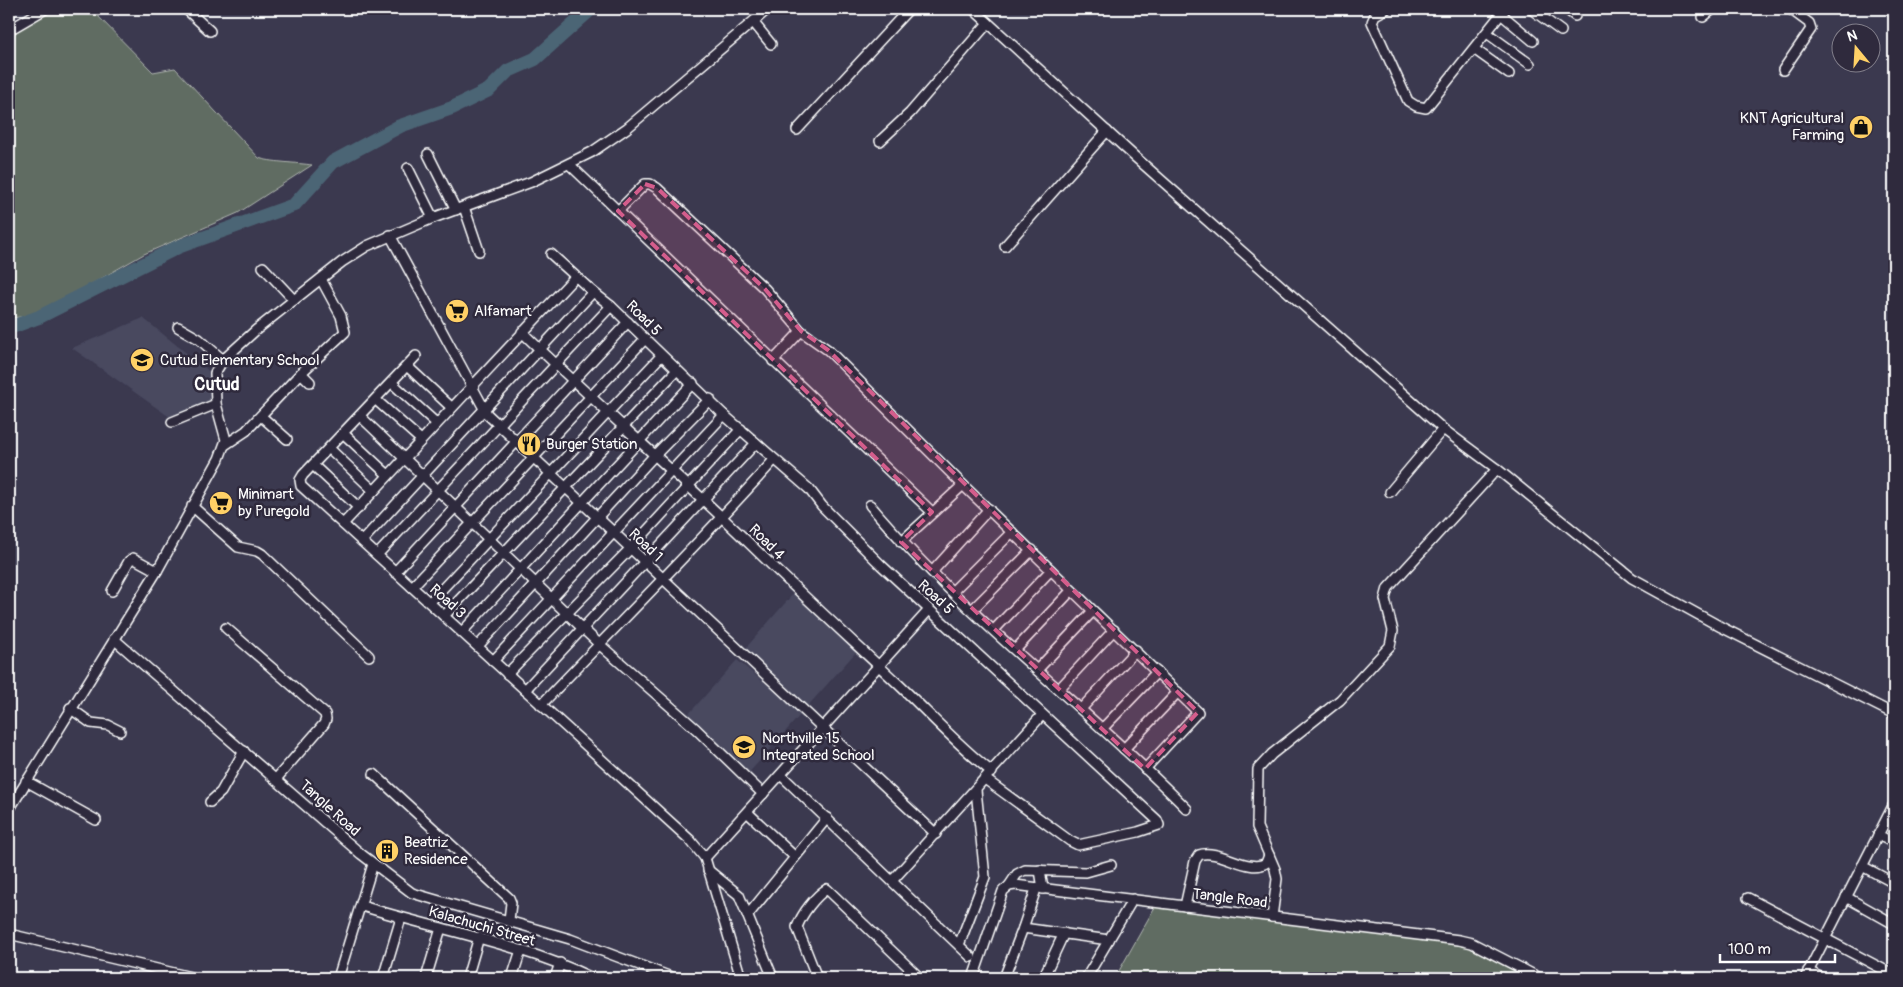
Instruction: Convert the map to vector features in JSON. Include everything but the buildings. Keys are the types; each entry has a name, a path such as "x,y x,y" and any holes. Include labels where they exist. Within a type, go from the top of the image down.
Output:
{"street":[{"path":"9,30 45,9"},
{"path":"186,9 210,32"},
{"path":"225,445 225,434 216,404 215,373 223,360 256,330 355,253 390,235 531,182 569,164 627,128 690,73 754,23 768,9"},
{"path":"796,130 909,9"},
{"path":"973,9 1107,131 1443,429 1497,469 1632,578 1721,627 1894,714"},
{"path":"1386,9 1375,15 1372,22 1403,93 1411,104 1426,108 1501,14"},
{"path":"1491,9 1501,14 1533,41"},
{"path":"1531,9 1561,31"},
{"path":"1566,9 1575,16"},
{"path":"1703,17 1713,9"},
{"path":"1783,70 1797,52 1811,28 1809,23 1790,9"},
{"path":"880,141 910,114 988,22"},
{"path":"754,23 771,44"},
{"path":"1487,33 1530,64"},
{"path":"1474,49 1509,74"},
{"path":"1005,246 1107,131"},
{"path":"428,154 460,208 479,251"},
{"path":"569,164 932,512"},
{"path":"408,168 433,218"},
{"path":"618,211 645,184 650,184 765,289 801,331 828,350 963,485 1032,550 1071,591 1136,650 1198,712 1145,769"},
{"name":"Road 1","path":"390,235 487,414 936,834"},
{"name":"Road 5","path":"551,254 592,292 611,306 661,356 693,382 724,415 809,489 849,534 1156,820 1158,826 1078,845 985,779"},
{"path":"263,267 294,300"},
{"path":"343,524 575,277"},
{"path":"9,810 70,708 157,571 225,445 246,431 301,373 345,332 341,316 321,279"},
{"path":"362,541 592,292"},
{"path":"378,555 611,306"},
{"path":"395,572 628,322"},
{"path":"178,326 199,339 223,360"},
{"path":"773,360 801,331"},
{"name":"Road 4","path":"522,332 573,382 704,500 992,772"},
{"path":"412,588 645,339"},
{"name":"Road 3","path":"416,356 301,478 301,486 591,751 658,808 705,858"},
{"path":"430,602 549,473 661,356"},
{"path":"407,366 451,407"},
{"path":"444,616 677,370"},
{"path":"301,373 310,382"},
{"path":"462,632 693,382"},
{"path":"392,383 436,423"},
{"path":"478,646 654,456 710,399"},
{"path":"376,400 421,440"},
{"path":"172,422 216,404"},
{"path":"493,661 724,415"},
{"path":"261,416 287,439"},
{"path":"360,416 599,644 696,729 763,794"},
{"path":"507,674 630,549 741,429"},
{"path":"1390,492 1443,429"},
{"path":"344,434 388,475"},
{"path":"525,690 756,443"},
{"path":"330,449 374,491"},
{"path":"542,705 661,578 722,518 774,460"},
{"path":"313,465 358,508"},
{"path":"1272,917 1277,879 1275,869 1257,828 1257,772 1260,766 1340,700 1386,651 1393,636 1385,605 1388,588 1497,469"},
{"path":"902,542 963,485"},
{"path":"870,505 902,542 932,572 1037,670 1081,708 1187,809"},
{"path":"192,506 238,547 257,550 262,554 369,656"},
{"path":"932,572 989,509"},
{"path":"953,591 1012,532"},
{"path":"972,610 1032,550"},
{"path":"112,591 131,559 136,559 157,571"},
{"path":"994,630 1051,570"},
{"path":"1016,650 1071,591"},
{"path":"741,978 705,858 781,775 877,665 929,610"},
{"path":"1037,670 1093,611"},
{"path":"226,628 325,714 324,724 276,779"},
{"path":"1059,689 1114,630"},
{"name":"Tangle Road","path":"114,639 374,864 412,893 570,938 674,978"},
{"path":"1081,708 1136,650"},
{"path":"1102,729 1157,672"},
{"path":"1124,749 1178,692"},
{"path":"70,708 91,723 108,725 120,731"},
{"path":"892,881 1042,715"},
{"path":"210,802 221,792 244,751"},
{"path":"374,774 509,898 511,903 509,920"},
{"path":"781,775 971,957"},
{"path":"26,781 96,820"},
{"path":"959,945 985,877 976,790"},
{"path":"1822,978 1806,975 1894,804"},
{"path":"747,812 795,857"},
{"path":"748,915 827,818"},
{"path":"1878,835 1894,844"},
{"path":"1185,906 1195,861 1199,855 1209,854 1256,867 1266,863 1269,855"},
{"path":"338,978 374,864"},
{"path":"973,978 1003,891 1020,872 1040,870 1086,872 1111,865"},
{"path":"1862,866 1894,883"},
{"path":"708,870 735,890 743,901 773,978"},
{"path":"1004,978 1022,928 1039,889 1040,870"},
{"name":"Tangle Road","path":"1008,886 1133,898 1467,941 1540,978"},
{"path":"817,978 797,927 817,897 827,888 920,978"},
{"path":"1846,897 1894,924"},
{"path":"1086,978 1133,898"},
{"path":"1748,898 1894,975"},
{"name":"Kalachuchi Street","path":"362,906 521,950 560,963 592,978"},
{"path":"383,978 401,918"},
{"path":"426,978 441,928"},
{"path":"1022,928 1109,940"},
{"path":"1043,978 1064,933"},
{"path":"9,934 195,978"},
{"path":"467,978 479,937"},
{"path":"512,978 521,950"},
{"path":"555,978 560,963"}],"highlighted area":[{"path":"645,184 657,188 765,289 801,331 828,350 1198,712 1145,769 901,542 932,512 618,211 639,189"}],"shaded area":[{"path":"45,9 91,9 153,72 175,68 259,158 312,165 238,213 144,254 44,311 30,316 9,318 9,28"},
{"name":"Cutud Elementary School","path":"143,318 210,372 214,404 171,418 72,348"},
{"name":"Northville 15 Integrated School","path":"793,594 857,651 806,708 744,650"},
{"name":"Northville 15 Integrated School","path":"737,660 802,713 746,776 685,718"},
{"path":"1156,905 1464,945 1529,978 1115,978"}],"waterway":[{"path":"9,328 39,317 178,247 294,205 333,162 400,126 452,108 489,90 508,71 535,59 591,9"}],"place":[{"name":"KNT Agricultural Farming","path":"1861,127"},
{"name":"Alfamart","path":"457,311"},
{"name":"Cutud Elementary School","path":"142,360"},
{"name":"Burger Station","path":"529,444"},
{"name":"Minimart by Puregold","path":"221,503"},
{"name":"Northville 15 Integrated School","path":"744,747"},
{"name":"Beatriz Residence","path":"387,851"}],"district":[{"name":"Cutud","path":"217,384"}]}
